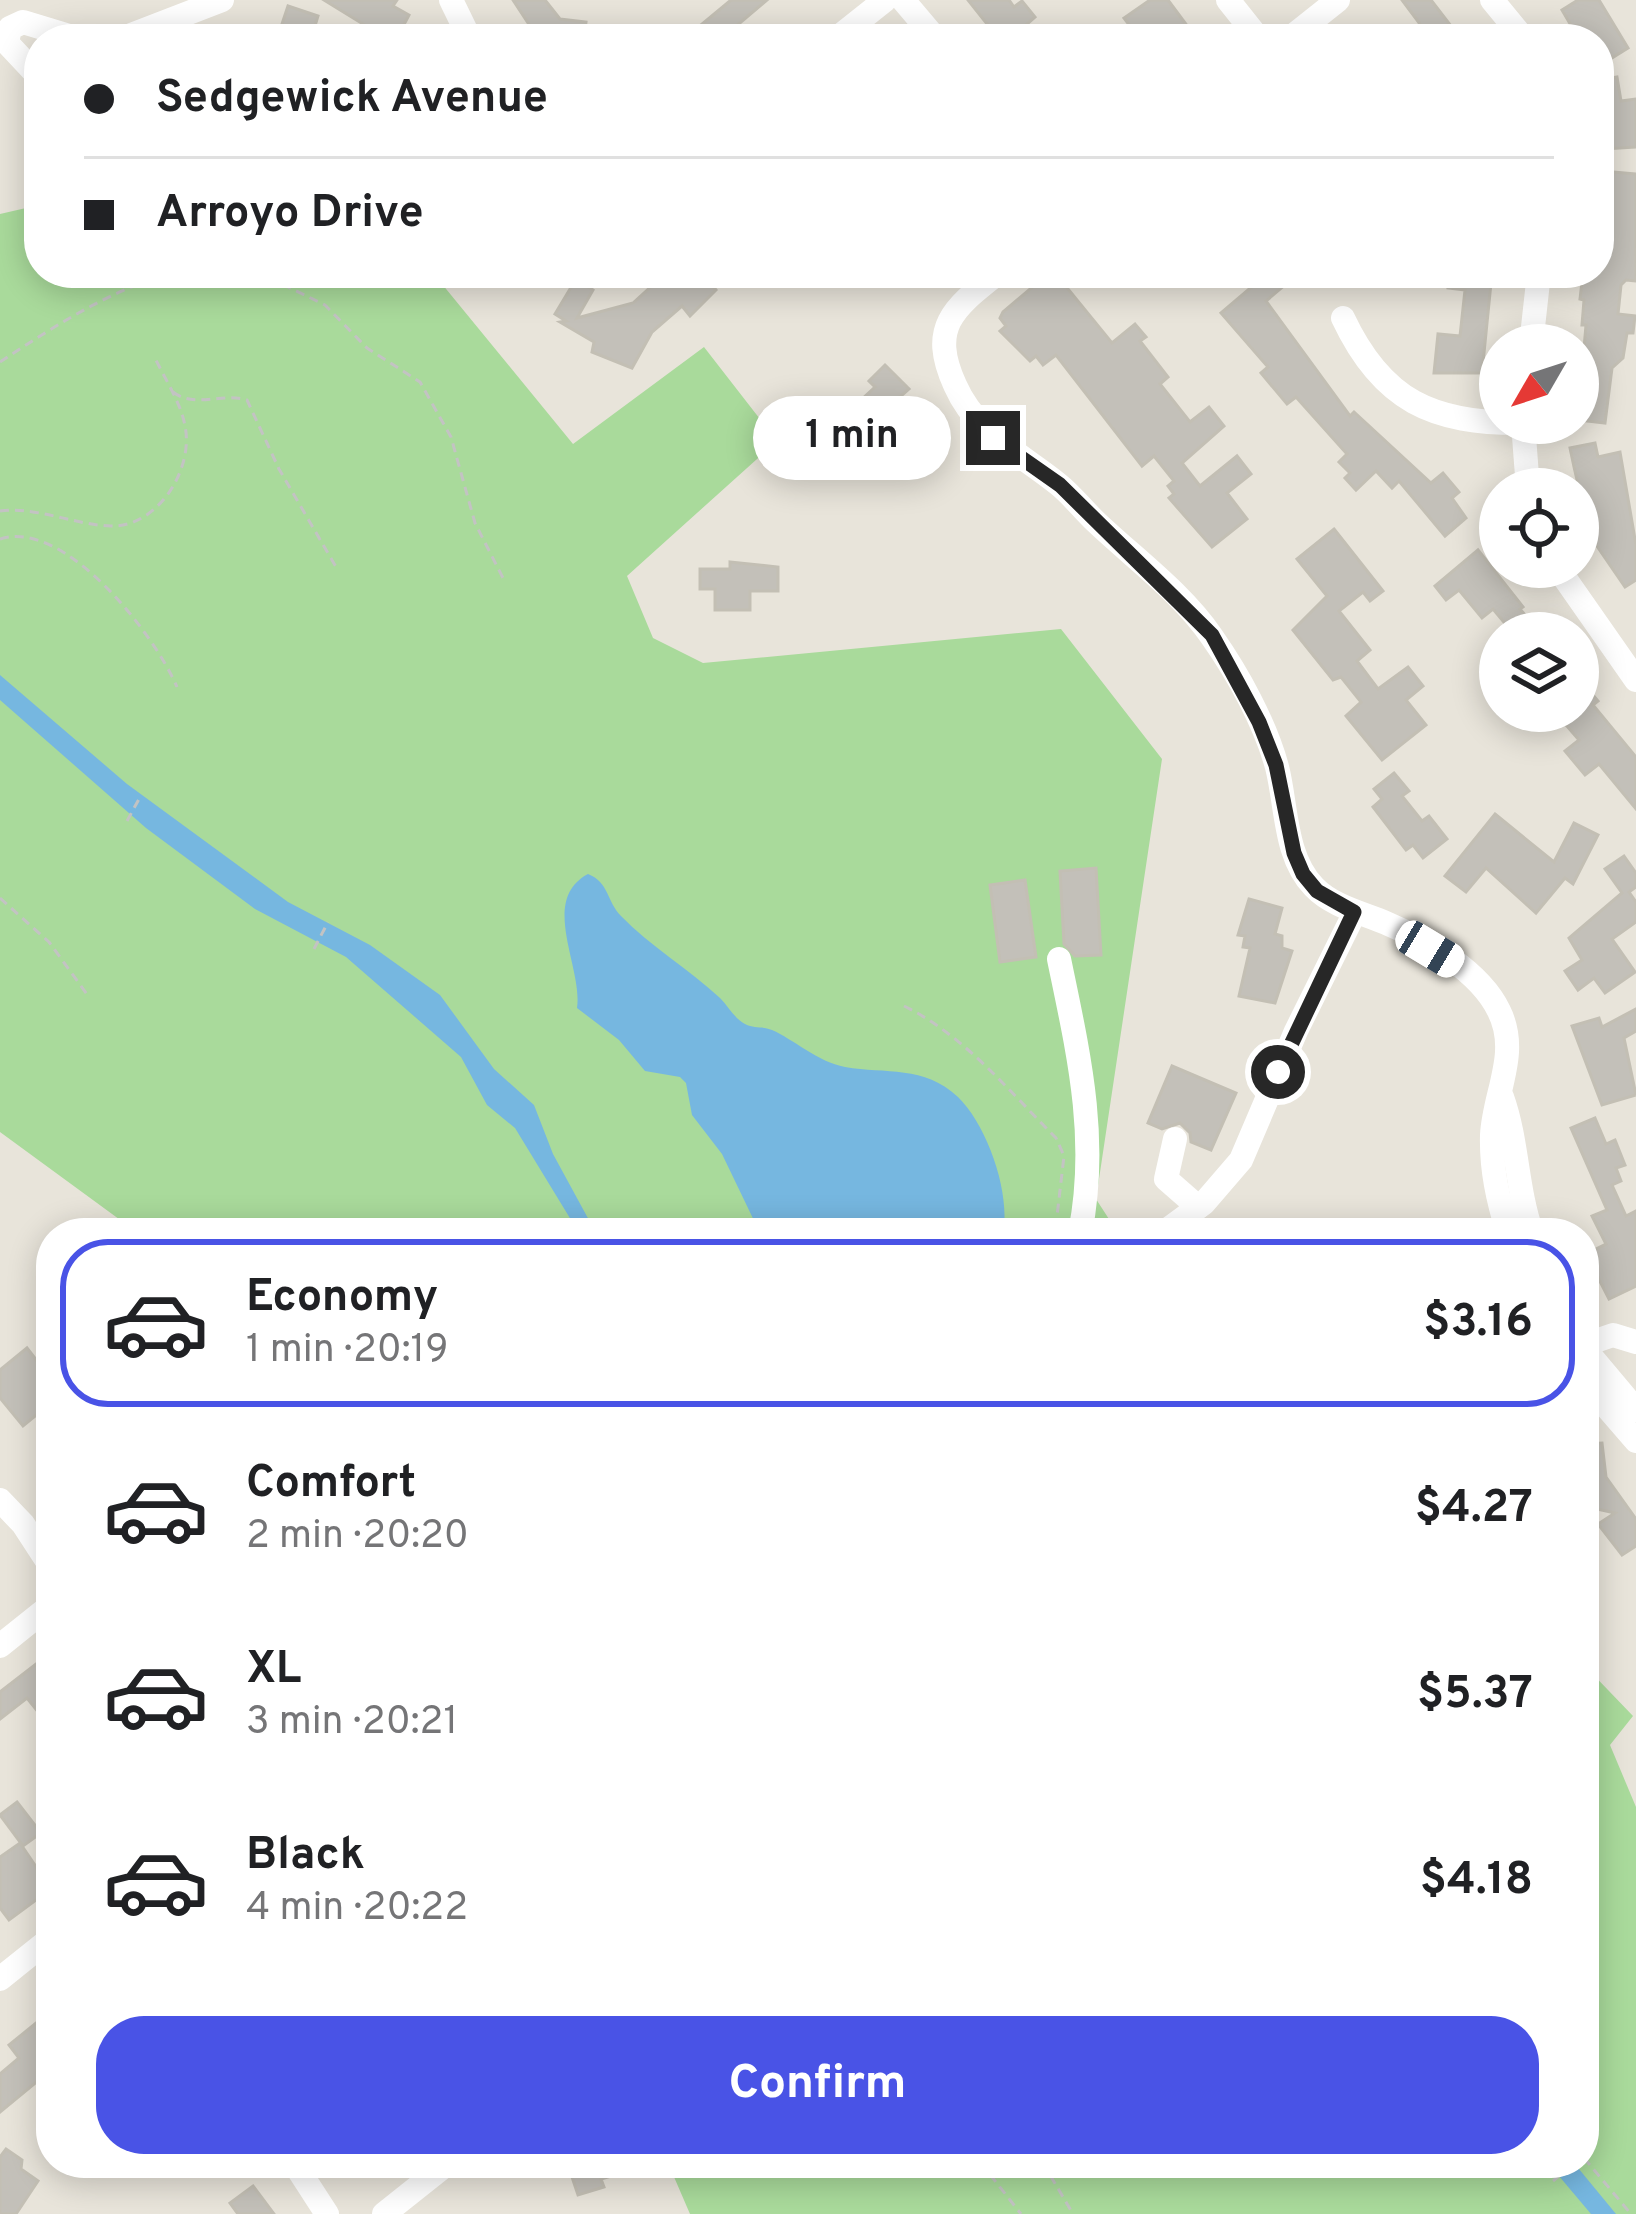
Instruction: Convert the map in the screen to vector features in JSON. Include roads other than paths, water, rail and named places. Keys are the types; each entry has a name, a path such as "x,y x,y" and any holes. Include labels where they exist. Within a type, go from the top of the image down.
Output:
{"street":[{"path":"160,24 222,0"},
{"path":"855,24 885,0"},
{"path":"903,0 923,24"},
{"path":"1228,0 1247,24"},
{"path":"1308,24 1338,0"},
{"path":"1492,0 1512,24"},
{"path":"24,61 4,39 10,28 30,24"},
{"path":"979,288 957,305 945,326 944,349 953,382 972,415 993,438 1060,485 1212,635 1259,722 1276,765 1294,853 1303,874 1317,891 1390,925 1469,973 1489,994 1505,1025 1502,1097 1492,1128 1492,1172 1510,1216"},
{"path":"1533,324 1537,288"},
{"path":"1343,318 1358,351 1393,392 1479,424"},
{"path":"1572,588 1633,672"},
{"path":"1183,1218 1241,1160 1354,912"},
{"path":"1059,958 1090,1137 1083,1218"},
{"path":"1175,1139 1166,1180 1198,1207"},
{"path":"1599,1340 1613,1335 1636,1342"},
{"path":"1599,1364 1636,1410"},
{"path":"1599,1398 1636,1441"},
{"path":"0,1500 36,1544"},
{"path":"0,1646 36,1617"},
{"path":"0,1979 36,1950"},
{"path":"304,2178 328,2214"},
{"path":"384,2214 429,2178"}],"water":[{"path":"0,675 127,784 288,902 370,945 440,995 494,1069 534,1105 553,1154 588,1218 570,1218 515,1128 487,1105 461,1057 346,957 255,909 146,828 0,700"},
{"path":"588,874 600,882 616,911 632,927 708,987 745,1024 772,1030 835,1064 918,1075 958,1097 978,1124 994,1160 1005,1218 753,1218 722,1154 692,1115 686,1083 680,1077 645,1071 619,1040 577,1008 565,917 566,900"},
{"path":"1561,2178 1586,2178 1616,2214 1591,2214"}]}
